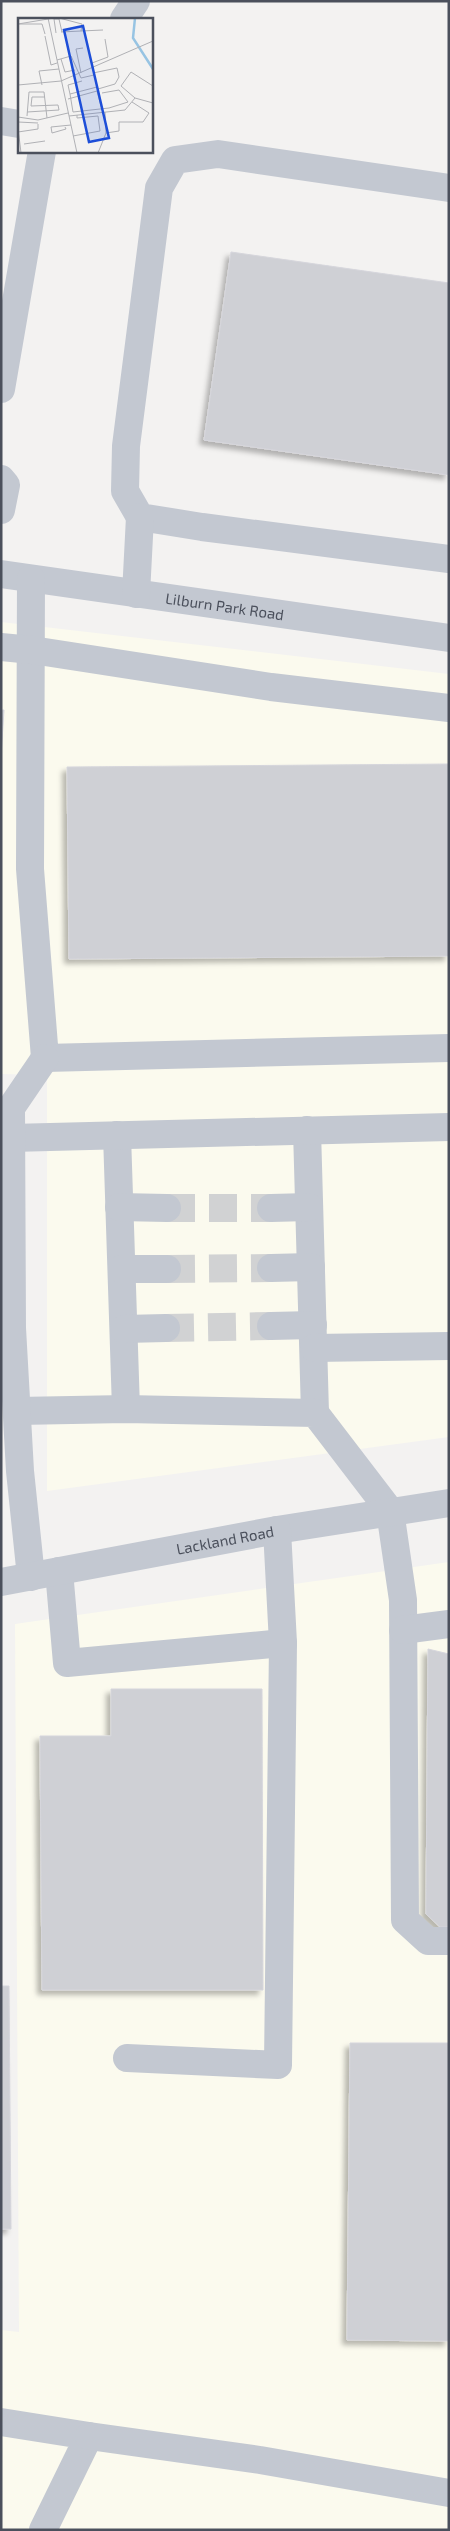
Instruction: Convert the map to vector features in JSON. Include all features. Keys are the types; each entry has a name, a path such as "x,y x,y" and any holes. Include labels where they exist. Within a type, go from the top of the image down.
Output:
{"street":[{"path":"125,18 136,1"},
{"path":"1,121 18,124"},
{"path":"1,389 42,152"},
{"path":"136,594 140,517 125,491 126,446 159,188 175,160 218,154 449,188"},
{"path":"1,479 6,484 1,510"},
{"path":"140,517 202,527 449,558"},
{"name":"Lilburn Park Road","path":"1,574 449,638"},
{"path":"31,579 30,869 44,1058 6,1108 11,1138 12,1328 17,1411 10,1471 31,1577"},
{"path":"1,647 32,650 271,687 449,708"},
{"path":"44,1058 449,1048"},
{"path":"11,1138 449,1127"},
{"path":"307,1130 315,1413 390,1511 403,1600 406,1920 428,1941 449,1941"},
{"path":"117,1135 126,1409"},
{"path":"120,1207 167,1208"},
{"path":"271,1208 309,1207"},
{"path":"271,1268 311,1267"},
{"path":"122,1269 167,1269"},
{"path":"270,1326 313,1336 449,1346"},
{"path":"124,1329 166,1328"},
{"path":"17,1411 126,1409 315,1413"},
{"name":"Lackland Road","path":"2,1587 31,1577 59,1571 277,1530 449,1503"},
{"path":"127,2058 278,2065 283,1643 277,1530"},
{"path":"59,1571 67,1664 283,1643"},
{"path":"403,1630 449,1624"},
{"path":"1,2422 260,2460 449,2493"},
{"path":"43,2530 88,2436"}],"shaded area":[{"path":"1,622 449,674 449,1437 47,1491 47,1075 1,1074"},
{"path":"449,1562 449,2530 1,2530 1,2330 19,2332 15,1624"}],"building":[{"path":"231,252 449,283 449,475 204,440"},
{"path":"1,710 4,710 1,757"},
{"path":"449,764 449,956 69,959 67,767"},
{"path":"428,1649 449,1654 449,1927 440,1927 426,1914"},
{"path":"111,1689 262,1689 263,1990 42,1990 40,1736 111,1736"},
{"path":"1,1986 9,1986 11,2229 1,2229"},
{"path":"350,2043 449,2043 449,2341 347,2340"}],"tunnel":[{"path":"167,1208 271,1208"},
{"path":"167,1269 271,1268"},
{"path":"166,1328 271,1326"}]}
